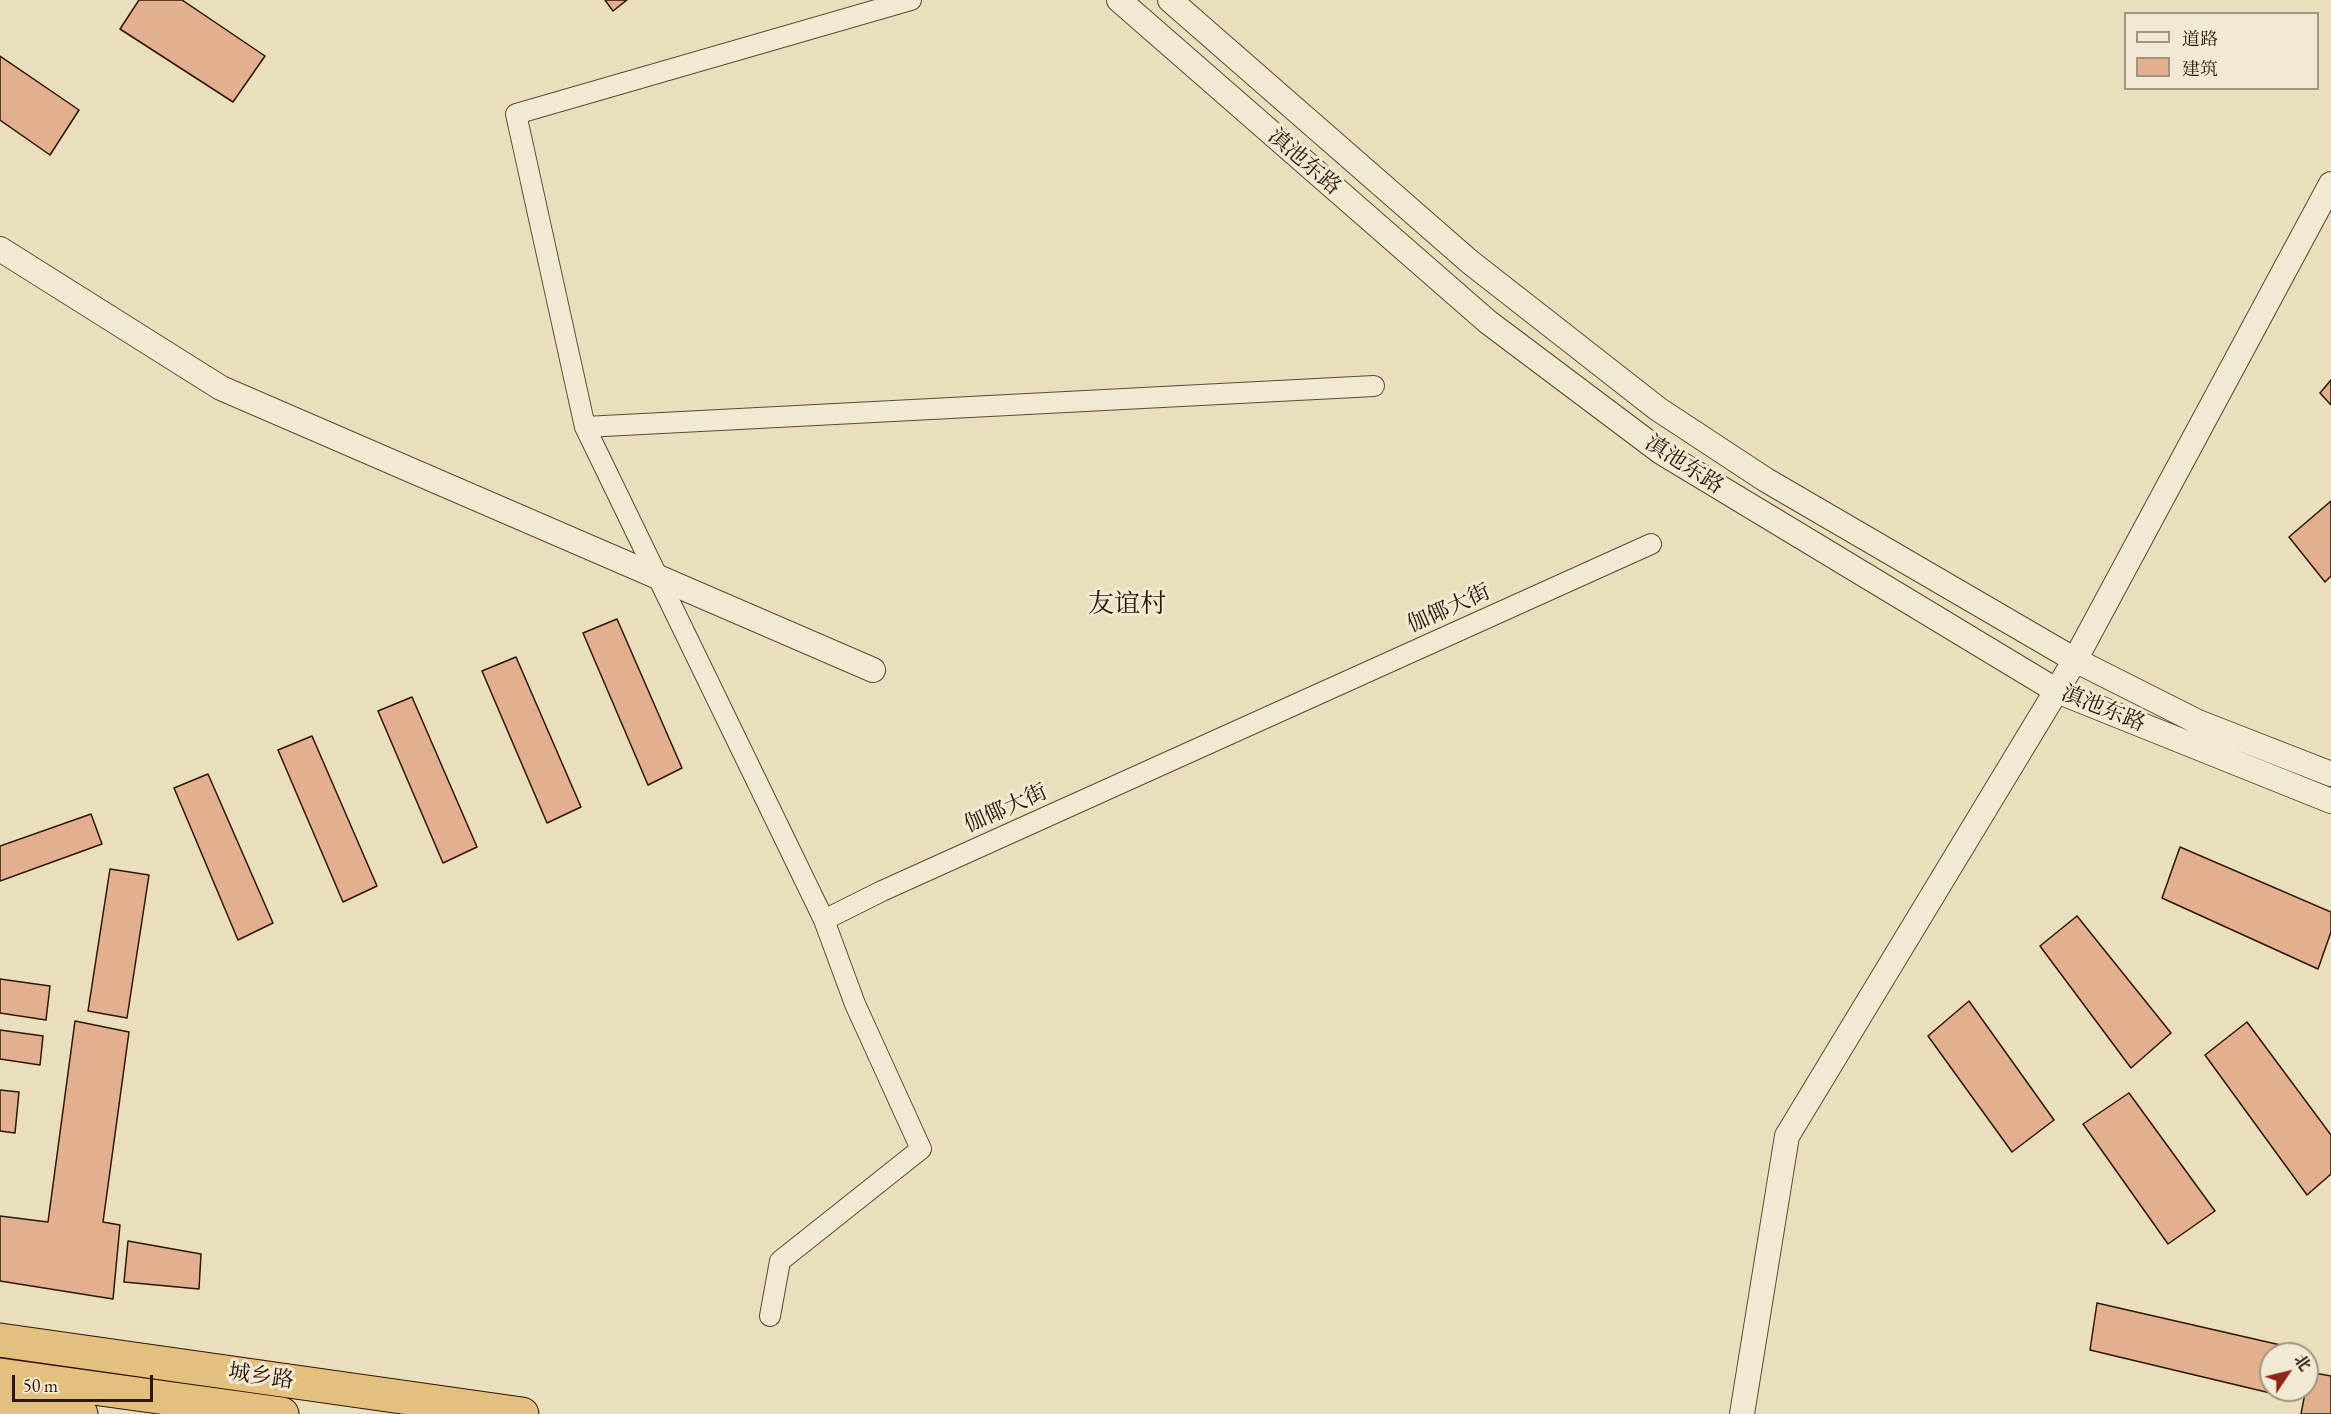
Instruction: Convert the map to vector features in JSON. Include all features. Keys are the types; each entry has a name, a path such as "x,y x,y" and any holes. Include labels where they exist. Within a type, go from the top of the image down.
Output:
{"highway":[{"name":"城乡路","path":"0,1340 522,1414"},
{"path":"0,1375 282,1414"},
{"path":"0,1403 81,1414"}],"street":[{"path":"770,1316 780,1261 921,1149 855,1004 824,920 585,427 516,114 911,0"},
{"name":"滇池东路","path":"1170,0 1470,262 1658,410 1766,480 2075,660 2198,722 2331,774"},
{"name":"滇池东路","path":"1124,1 1488,322 1633,432 1753,510 2057,691 2331,801"},
{"path":"1742,1414 1787,1136 2075,660 2331,184"},
{"path":"0,249 221,388 873,670"},
{"path":"585,427 1374,386"},
{"name":"伽倻大街","path":"824,920 882,891 1651,544"}],"building":[{"path":"139,0 182,0 265,56 233,102 120,29"},
{"path":"605,0 627,0 613,11"},
{"path":"0,56 79,110 50,155 0,120"},
{"path":"2331,380 2331,405 2320,393"},
{"path":"2331,501 2331,576 2325,582 2289,537"},
{"path":"617,619 682,768 648,785 583,633"},
{"path":"516,657 581,807 547,823 482,671"},
{"path":"412,697 477,847 443,863 378,711"},
{"path":"312,736 377,886 343,902 278,750"},
{"path":"208,774 273,923 238,940 174,788"},
{"path":"91,814 102,844 0,881 0,846"},
{"path":"2180,847 2331,912 2331,932 2318,969 2162,898"},
{"path":"110,869 149,875 127,1018 88,1011"},
{"path":"2077,916 2171,1033 2131,1068 2040,946"},
{"path":"0,979 50,986 46,1020 0,1013"},
{"path":"1969,1001 2054,1120 2012,1152 1928,1036"},
{"path":"75,1021 129,1032 103,1222 120,1225 113,1299 0,1281 0,1216 48,1222"},
{"path":"2247,1022 2331,1135 2331,1174 2307,1195 2205,1055"},
{"path":"0,1030 43,1036 40,1065 0,1059"},
{"path":"0,1090 19,1092 15,1133 0,1131"},
{"path":"2129,1093 2215,1211 2168,1244 2083,1124"},
{"path":"128,1241 201,1254 199,1289 124,1282"},
{"path":"2097,1303 2267,1342 2259,1342 2259,1390 2090,1350"},
{"path":"2319,1374 2331,1376 2331,1414 2301,1414 2303,1402 2319,1402"}],"district":[{"name":"友谊村","path":"1127,605"}]}
